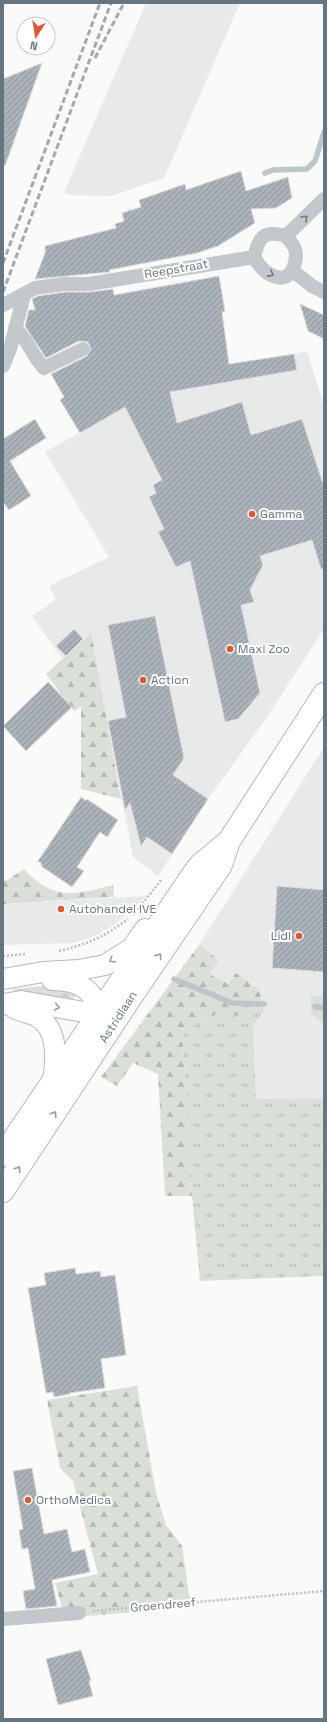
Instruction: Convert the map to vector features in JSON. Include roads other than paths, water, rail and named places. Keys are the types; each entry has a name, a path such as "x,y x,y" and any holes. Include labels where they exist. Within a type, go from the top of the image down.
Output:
{"main road":[{"name":"Astridlaan","path":"3,1191 221,865 229,841 324,694"},
{"name":"Astridlaan","path":"3,1156 53,1081 91,1012 200,865 229,841"},
{"path":"3,979 29,976 43,972 79,970 105,964 132,948 179,881 186,875 194,873"},
{"path":"29,976 43,981 63,980 78,984 93,996 91,1012 96,1052"},
{"path":"4,1004 21,1001 91,1012 122,1012"},
{"path":"4,1004 38,1017 48,1029 55,1054 53,1081"}],"street":[{"path":"286,236 324,199"},
{"path":"274,233 286,236 294,248 296,260 293,271 283,277 277,278 261,269 254,257 258,242 265,234 274,233"},
{"name":"Reepstraat","path":"3,305 35,288 64,284 89,284 254,257"},
{"path":"293,271 312,286 324,292"},
{"path":"3,366 24,295"},
{"path":"15,328 21,333 35,360 44,368 83,349"},
{"path":"3,1619 79,1613"}],"waterway":[{"path":"265,173 273,170 307,169 315,161 324,132"},
{"path":"174,979 232,1003 264,1004"},
{"path":"315,1007 324,1008"}],"railway":[{"path":"3,263 100,3"},
{"path":"3,292 111,3"},
{"path":"95,58 124,3"}],"place":[{"name":"Gamma","path":"252,514"},
{"name":"Maxi Zoo","path":"230,649"},
{"name":"Action","path":"143,680"},
{"name":"Autohandel IVE","path":"61,909"},
{"name":"Lidl","path":"299,936"},
{"name":"OrthoMedica","path":"28,1500"}]}
